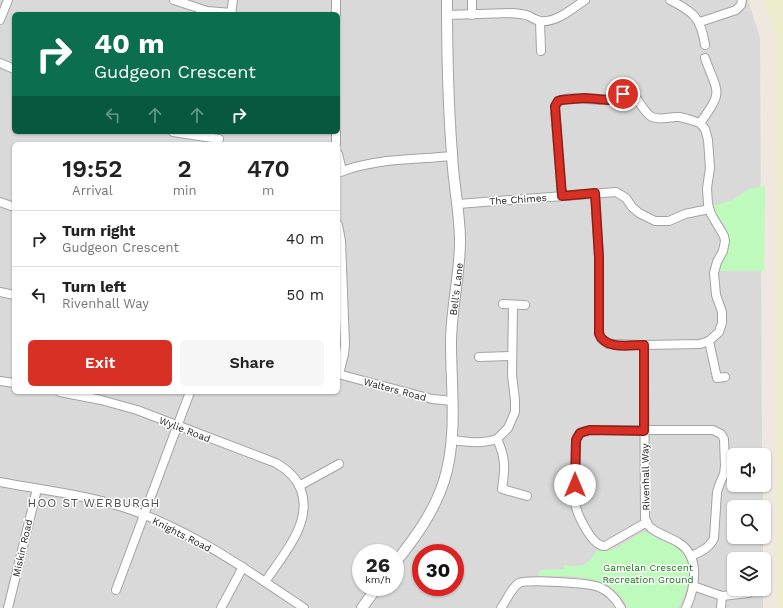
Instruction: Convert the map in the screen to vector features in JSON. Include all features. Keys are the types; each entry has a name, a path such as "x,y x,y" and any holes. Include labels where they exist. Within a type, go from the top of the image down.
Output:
{"street":[{"path":"174,0 207,11 215,12"},
{"path":"232,12 233,0"},
{"path":"336,0 336,12"},
{"name":"Bell's Lane","path":"404,552 414,539 433,506 445,477 452,440 453,401 451,342 460,240 458,204 452,156 447,0"},
{"path":"472,0 472,15"},
{"path":"447,16 513,13 522,14 540,21 554,19 585,0"},
{"path":"670,0 690,12 700,22 705,45"},
{"path":"700,22 736,10 741,5 742,0"},
{"path":"0,20 5,2"},
{"path":"540,21 541,50"},
{"path":"700,123 714,105 716,96 716,86 706,58"},
{"path":"0,63 12,68"},
{"path":"562,196 555,109 556,104 561,100 585,98 609,100 629,93 635,97 644,110 651,116 658,118 684,118 700,123 705,129 708,138 710,168 707,193 709,209 721,230 724,241 723,251 717,262 714,273 715,289 722,312 722,323 718,332 709,341 700,344 644,345 611,345 603,341 599,334 599,257 595,193"},
{"path":"182,134 201,138 219,138"},
{"path":"340,172 370,163 452,156"},
{"name":"The Chimes","path":"458,204 595,193 620,193 639,213 649,219 660,222 669,221 685,214 709,209"},
{"path":"0,202 12,206"},
{"path":"340,236 345,336 344,354 340,370"},
{"path":"0,292 12,295"},
{"path":"503,304 525,305"},
{"path":"452,440 476,443 486,442 497,439 508,428 515,412 512,376 513,304"},
{"path":"709,341 717,378 725,377"},
{"name":"Rivenhall Way","path":"644,345 644,508 647,522 654,531 681,544 691,556"},
{"path":"479,357 512,356"},
{"name":"Walters Road","path":"340,374 432,399 453,401"},
{"path":"0,381 12,384"},
{"name":"Wylie Road","path":"69,394 137,410 178,427 276,463 292,475 300,486"},
{"path":"116,590 189,394"},
{"path":"647,522 608,545 603,546 596,543 578,512 575,503 576,440 578,435 585,431 713,430 721,434 724,439 724,474 718,486 714,538 706,548 691,556 694,572 693,586 686,608"},
{"path":"497,439 504,455 505,464 502,489 527,496"},
{"path":"265,582 294,538 302,522 304,504 300,486 340,464"},
{"name":"Knights Road","path":"0,482 75,494 120,506 144,515 180,530 243,567 304,608"},
{"name":"Miskin Road","path":"8,608 37,489"},
{"path":"221,608 243,567"},
{"path":"501,608 517,585 528,581 598,586 611,595 621,608"},
{"path":"693,586 722,596 727,595"},
{"path":"362,608 371,596"},
{"path":"721,608 722,596"}],"shaded area":[{"path":"0,0 748,0 760,38 762,448 727,448 727,492 763,492 763,500 727,500 727,544 763,544 763,552 727,552 727,596 763,596 763,608 0,608"}],"green space":[{"path":"764,0 783,0 783,608 777,608 775,37"},
{"path":"765,186 764,271 716,271 724,261 728,249 729,236 724,224 712,206 730,201 751,188"},
{"name":"Gamelan Crescent Recreation Ground","path":"644,532 675,547 685,556 689,571 687,587 682,602 678,608 628,608 621,596 612,588 601,582 577,577 539,576 540,570 564,569 564,565 584,565 590,560 597,550 603,551 615,548"}],"district":[{"name":"HOO ST WERBURGH","path":"94,503"}],"route":[{"path":"575,485 576,437 582,431 644,431 644,345 611,345 603,341 599,334 599,257 595,193 562,196 555,106 558,101 566,99 591,98 603,101 613,100 623,94"}]}
